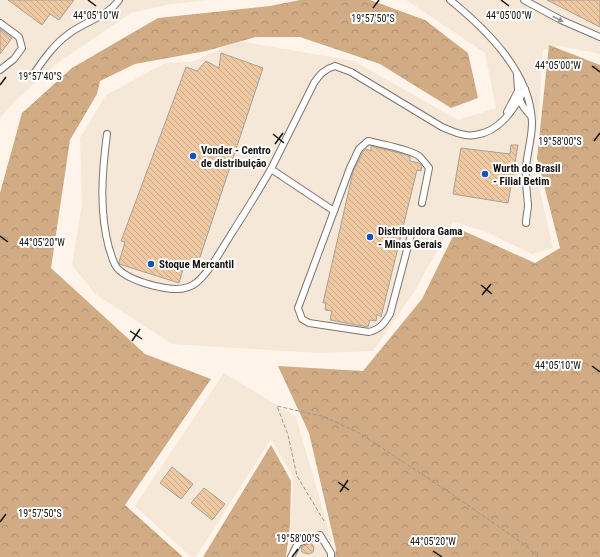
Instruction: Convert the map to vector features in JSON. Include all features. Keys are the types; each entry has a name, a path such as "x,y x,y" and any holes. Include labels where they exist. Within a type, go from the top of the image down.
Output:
{"lane":[{"path":"33,75 55,45 70,33 105,14 119,0"},
{"path":"450,0 482,28 516,72 525,89 529,101 531,116 531,131 526,167 526,192 528,206 526,223"},
{"path":"524,0 561,20 600,37"},
{"path":"0,23 19,37 22,48 14,59 0,70"},
{"path":"107,134 104,155 104,221 113,261 118,270 129,278 168,289 185,289 195,284 216,258 271,169 314,83 320,74 327,68 335,66 351,72 442,127 456,133 474,135 490,131 502,122 519,100 525,89"},
{"path":"516,72 519,100 522,107 531,116"},
{"path":"502,122 518,92"},
{"path":"412,231 390,314 377,330 369,332 308,322 302,318 298,308 359,149 368,141 411,152 419,156 429,168 422,203"},
{"path":"271,169 334,211"},
{"path":"291,557 298,543 320,535 332,553 331,557"}],"path":[{"path":"324,521 297,476 288,435 277,406 325,417 359,433 452,494 525,545 538,557"}],"shaded area":[{"path":"0,0 209,0 171,4 131,13 56,64 17,99 0,118"},
{"path":"406,0 600,0 600,54 559,46 543,50 539,111 533,160 553,248 532,254 484,231 453,222 414,292 373,351 318,353 172,344 95,294 72,265 82,204 80,138 106,95 165,63 191,62 238,41 354,61 458,120 496,108 485,53"},
{"path":"224,373 296,417 331,538 332,557 289,557 293,477 271,439 196,557 191,557 135,506"}],"green space":[{"path":"300,0 370,0 425,20 468,53 478,98 451,108 380,64 300,37 256,37 206,51 135,64 100,81 97,94 70,140 51,268 145,354 211,379 125,505 183,557 0,557 0,193 22,113 72,68 158,18 270,6"},
{"path":"549,45 600,65 600,557 335,557 336,549 309,433 278,366 363,371 422,299 457,228 535,263 560,248 537,158"},
{"path":"271,445 291,481 290,525 286,557 203,557"}],"building":[{"path":"8,0 74,0 59,20 50,14 42,25"},
{"path":"547,0 600,0 600,27"},
{"path":"0,29 12,38 0,54"},
{"name":"Vonder - Centro de distribuição","path":"221,53 263,68 197,266 185,262 179,283 119,264 125,242 121,241 186,67 197,71 206,61 219,68"},
{"name":"Wurth do Brasil - Filial Betim","path":"511,145 518,145 508,203 453,194 461,148 510,154"},
{"name":"Distribuidora Gama - Minas Gerais","path":"371,146 407,155 410,157 410,161 419,163 422,166 421,171 417,170 381,317 377,314 376,321 370,320 368,327 330,320 332,311 325,310 326,303 323,303 353,172 363,152 366,149 371,151"},
{"path":"172,467 193,484 181,499 160,483"},
{"path":"204,488 225,504 212,520 191,503"},
{"path":"311,543 314,547 313,552 309,554 302,552 301,547"}],"place":[{"name":"Vonder - Centro de distribuição","path":"193,156"},
{"name":"Wurth do Brasil - Filial Betim","path":"485,174"},
{"name":"Distribuidora Gama - Minas Gerais","path":"370,237"},
{"name":"Stoque Mercantil","path":"151,264"}]}
